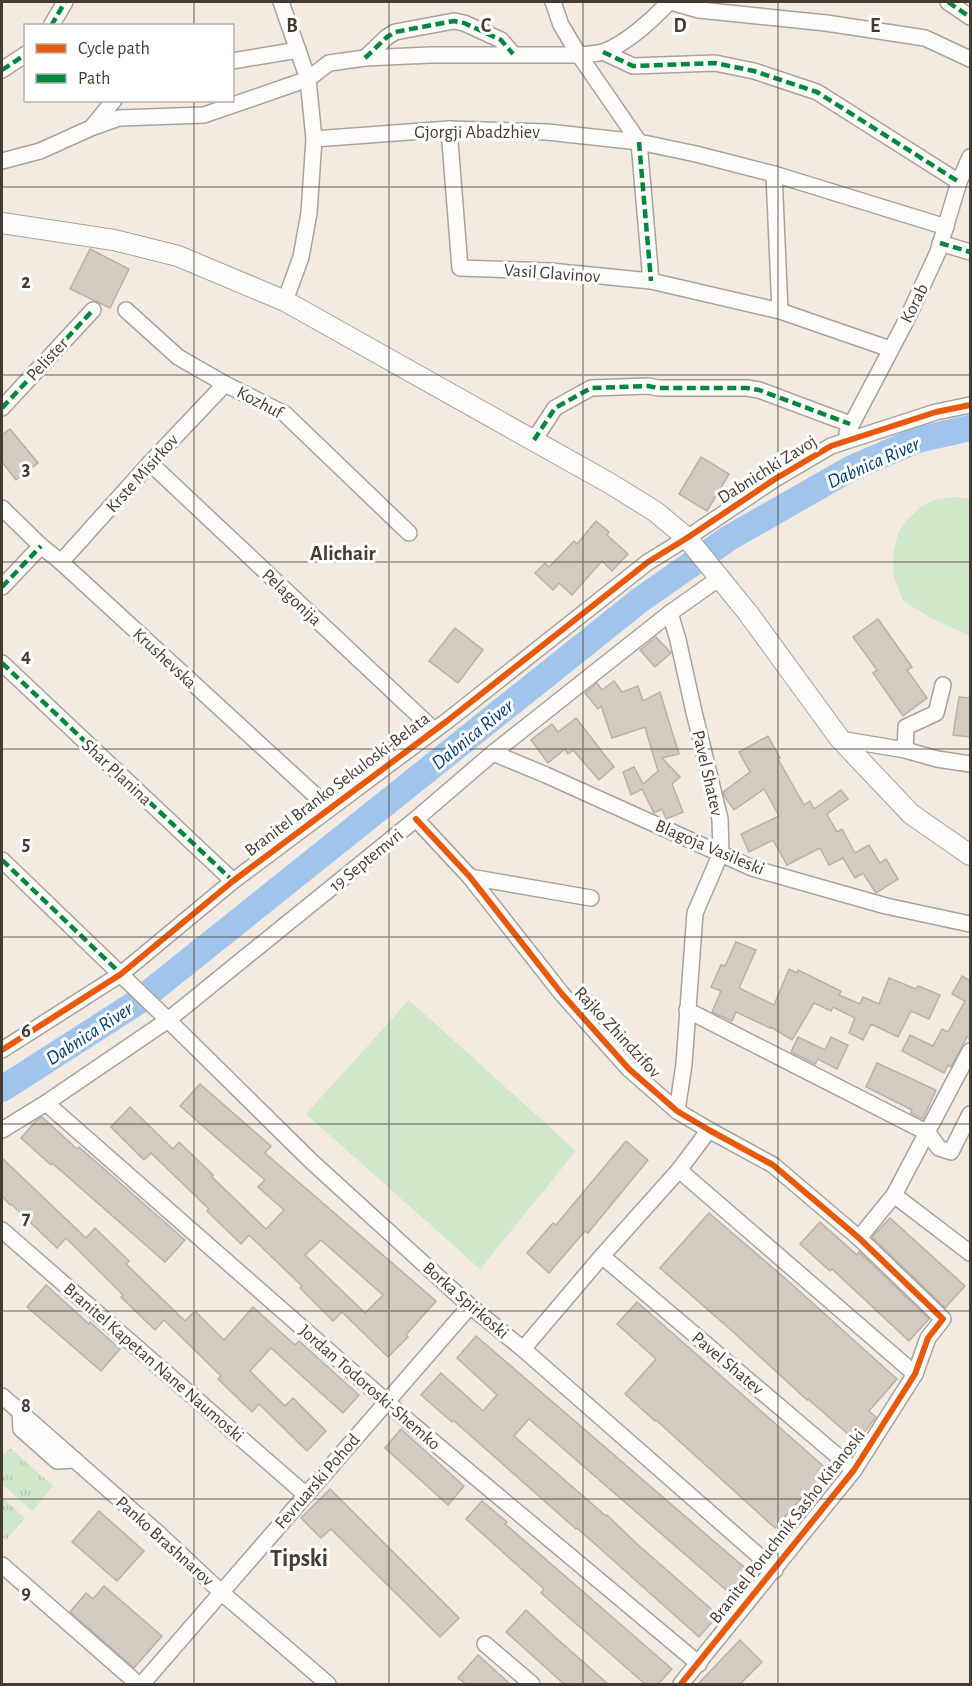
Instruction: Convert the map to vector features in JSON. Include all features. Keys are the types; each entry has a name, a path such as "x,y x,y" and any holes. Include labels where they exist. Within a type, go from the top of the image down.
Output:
{"main road":[{"path":"2,223 114,240 178,256 285,301 534,440 656,512 687,538 721,577 840,739 911,814 970,855"}],"street":[{"path":"52,24 65,2"},
{"path":"281,2 308,79 314,139 309,213 301,257 285,301"},
{"path":"553,2 561,25 579,55 639,142 651,281"},
{"path":"2,161 40,151 119,118 204,115 308,79 328,63 365,58 430,55 579,55 603,52 651,20 670,2 699,10 826,23 925,38 970,59"},
{"path":"948,2 970,17"},
{"path":"365,58 395,32 454,21 464,22 501,40 513,54"},
{"path":"234,62 298,50"},
{"path":"603,52 633,66 715,63 754,71 818,92 959,182"},
{"path":"2,70 24,55"},
{"path":"92,128 112,102"},
{"name":"Gjorgji Abadzhiev","path":"314,139 449,129 548,132 639,142 774,174 946,227"},
{"name":"Vasil Glavinov","path":"449,129 460,268 550,271 651,281 780,311 890,349"},
{"name":"Korab","path":"843,442 938,252 959,182 970,157"},
{"path":"774,174 780,311"},
{"path":"940,243 970,252"},
{"name":"Pelister","path":"2,408 93,310"},
{"name":"Kozhuf","path":"126,310 178,357 285,414 409,533"},
{"name":"Krste Misirkov","path":"61,562 225,384"},
{"path":"534,440 555,408 591,388 648,386 747,388 759,390 850,424"},
{"name":"Dabnichki Zavoj","path":"687,538 775,479 831,446 936,412 970,405"},
{"name":"Pelagonija","path":"150,463 434,730"},
{"name":"Krushevska","path":"2,508 329,808"},
{"name":"Branitel Branko Sekuloski-Belata","path":"2,1050 121,974 233,881 434,730 648,562 687,538"},
{"path":"2,587 41,546"},
{"name":"19 Septemvri","path":"2,1130 168,1020 416,819 493,753 670,613 721,577"},
{"name":"Pavel Shatev","path":"670,613 720,819 721,853 694,913 684,1064 677,1111"},
{"name":"Shar Planina","path":"2,663 233,881"},
{"path":"905,750 906,727 936,713 943,685"},
{"path":"840,739 970,764"},
{"name":"Blagoja Vasileski","path":"493,753 752,868 886,906 970,924"},
{"name":"Rajko Zhindzifov","path":"416,819 470,878 576,1010 629,1069 677,1111 773,1165 859,1238 943,1319"},
{"name":"Borka Spirkoski","path":"2,860 311,1161 470,1306 523,1349 774,1570"},
{"path":"470,878 591,898"},
{"path":"687,1010 927,1133 939,1148 951,1152 970,1114"},
{"path":"859,1238 894,1195 970,1051"},
{"name":"Jordan Todoroski-Shemko","path":"46,1103 386,1402 699,1664"},
{"path":"523,1349 679,1170 709,1130"},
{"path":"679,1170 915,1374"},
{"path":"894,1195 970,1252"},
{"name":"Branitel Kapetan Nane Naumoski","path":"2,1230 306,1495"},
{"name":"Pavel Shatev","path":"602,1256 854,1470"},
{"name":"Fevruarski Pohod","path":"140,1684 222,1593 470,1306"},
{"name":"Branitel Poruchnik Sasho Kitanoski","path":"681,1684 854,1470 915,1374 928,1338 943,1319"},
{"name":"Panko Brashnarov","path":"2,1396 159,1534 222,1593 328,1684"},
{"path":"2,1565 140,1684"},
{"path":"485,1644 531,1684"}],"green space":[{"path":"957,497 970,499 970,636 929,617 903,601 894,578 893,555 898,533 908,519 922,506 937,499"},
{"path":"409,1000 576,1151 480,1269 306,1114"},
{"path":"10,1448 53,1486 32,1511 2,1484 2,1457"},
{"path":"2,1497 25,1518 6,1540 2,1536"}],"building":[{"path":"90,249 129,269 110,308 70,289"},
{"path":"10,429 38,463 16,480 2,462 2,435"},
{"path":"701,457 729,474 707,511 679,494"},
{"path":"596,521 609,532 607,535 628,554 612,571 602,561 572,595 559,583 553,590 535,573 545,563 549,567 574,541 577,544"},
{"path":"878,619 912,667 907,670 927,698 903,716 873,673 877,670 853,637"},
{"path":"455,628 483,650 458,683 429,661"},
{"path":"656,637 671,653 655,667 640,650"},
{"path":"614,681 622,692 638,686 643,701 660,692 679,754 662,758 680,777 672,784 683,812 666,819 662,809 654,813 642,789 631,795 623,772 634,767 643,784 658,771 645,727 612,738 601,706 598,709 585,693 597,683 602,690"},
{"path":"959,697 970,698 970,737 953,735"},
{"path":"576,718 614,767 599,780 573,750 568,754 565,749 548,763 531,740 552,724 558,732"},
{"path":"768,736 804,805 810,801 814,809 841,790 848,799 827,814 837,832 842,829 855,853 869,845 880,863 886,859 898,879 876,893 863,873 855,878 843,858 829,865 820,848 787,865 773,840 749,852 741,834 779,816 764,789 734,810 723,792 750,772 739,752"},
{"path":"736,942 756,950 739,988 774,1005 789,969 797,973 798,970 841,991 839,995 860,1004 863,997 879,1004 889,978 916,989 918,986 940,995 929,1019 911,1011 898,1037 871,1024 863,1040 849,1033 855,1018 833,1007 831,1011 814,1003 792,1040 771,1027 736,1012 732,1021 712,1012 721,991 711,987 721,965 725,966"},
{"path":"962,976 970,981 970,1039 967,1037 951,1067 948,1065 944,1073 902,1051 910,1035 933,1046 942,1029 948,1032 965,1001 952,994"},
{"path":"798,1037 825,1050 831,1037 848,1045 837,1069 818,1059 815,1064 791,1052"},
{"path":"877,1063 936,1090 923,1119 911,1113 912,1110 866,1087"},
{"path":"200,1084 271,1146 265,1153 436,1301 406,1335 408,1337 388,1357 342,1312 333,1321 300,1288 302,1286 249,1235 241,1244 207,1211 209,1209 151,1153 144,1160 111,1127 130,1107 173,1149 179,1142 266,1229 284,1210 258,1187 265,1180 180,1106","holes":["321,1240 383,1295 365,1313 305,1255"]},
{"path":"42,1117 185,1240 165,1262 21,1138"},
{"path":"626,1141 648,1160 588,1233 585,1231 549,1273 527,1253 553,1223 556,1225"},
{"path":"2,1158 86,1238 95,1228 129,1261 126,1264 185,1321 195,1311 224,1340 253,1307 295,1345 299,1341 359,1395 343,1413 271,1348 250,1371 285,1406 293,1398 326,1431 307,1451 259,1404 252,1412 218,1379 221,1376 164,1320 155,1330 66,1238 57,1248 10,1205 2,1196"},
{"path":"709,1213 897,1379 869,1411 876,1417 857,1442 660,1268"},
{"path":"890,1218 965,1286 945,1308 872,1237"},
{"path":"820,1222 857,1255 859,1252 929,1319 909,1341 832,1269 830,1271 800,1244"},
{"path":"46,1285 120,1349 101,1371 27,1307"},
{"path":"637,1302 829,1471 775,1528 625,1394 656,1359 617,1324"},
{"path":"476,1336 752,1574 733,1596 529,1419 514,1436 607,1515 718,1615 699,1637 453,1420 452,1422 421,1395 441,1373 483,1411 497,1395 457,1358"},
{"path":"401,1429 464,1486 448,1505 385,1448"},
{"path":"330,1489 459,1618 440,1637 331,1529 321,1538 301,1518"},
{"path":"482,1501 507,1522 505,1524 672,1669 658,1684 645,1684 541,1593 544,1589 466,1519"},
{"path":"99,1511 144,1551 117,1581 72,1542"},
{"path":"104,1586 162,1636 134,1668 70,1612 86,1593 93,1599"},
{"path":"526,1610 608,1684 564,1684 506,1632"},
{"path":"740,1640 762,1662 740,1684 698,1684"},
{"path":"478,1655 510,1684 466,1684 458,1678"}],"waterway":[{"name":"Dabnica River","path":"2,1089 136,1003 640,600 729,538 850,469 917,440 970,428"}],"marked path":[{"path":"52,24 65,2"},
{"path":"948,2 970,17"},
{"path":"365,58 395,32 454,21 464,23 501,40 513,54"},
{"path":"603,52 633,66 715,63 754,71 817,92 959,182"},
{"path":"2,70 24,55"},
{"path":"639,142 651,281"},
{"path":"940,243 970,252"},
{"path":"2,408 93,310"},
{"path":"534,440 555,408 591,388 648,386 747,388 759,390 850,424"},
{"path":"2,587 41,546"},
{"path":"2,663 233,881"},
{"path":"2,860 121,974"}],"cycle path":[{"path":"2,1050 121,974 233,881 447,721 648,562 775,479 831,446 936,412 970,405"},
{"path":"416,819 470,877 562,994 629,1069 677,1111 773,1165 859,1238 943,1319 928,1338 915,1374 854,1470 681,1684"}],"district":[{"name":"Alichair","path":"343,553"},
{"name":"Tipski","path":"299,1558"}]}
